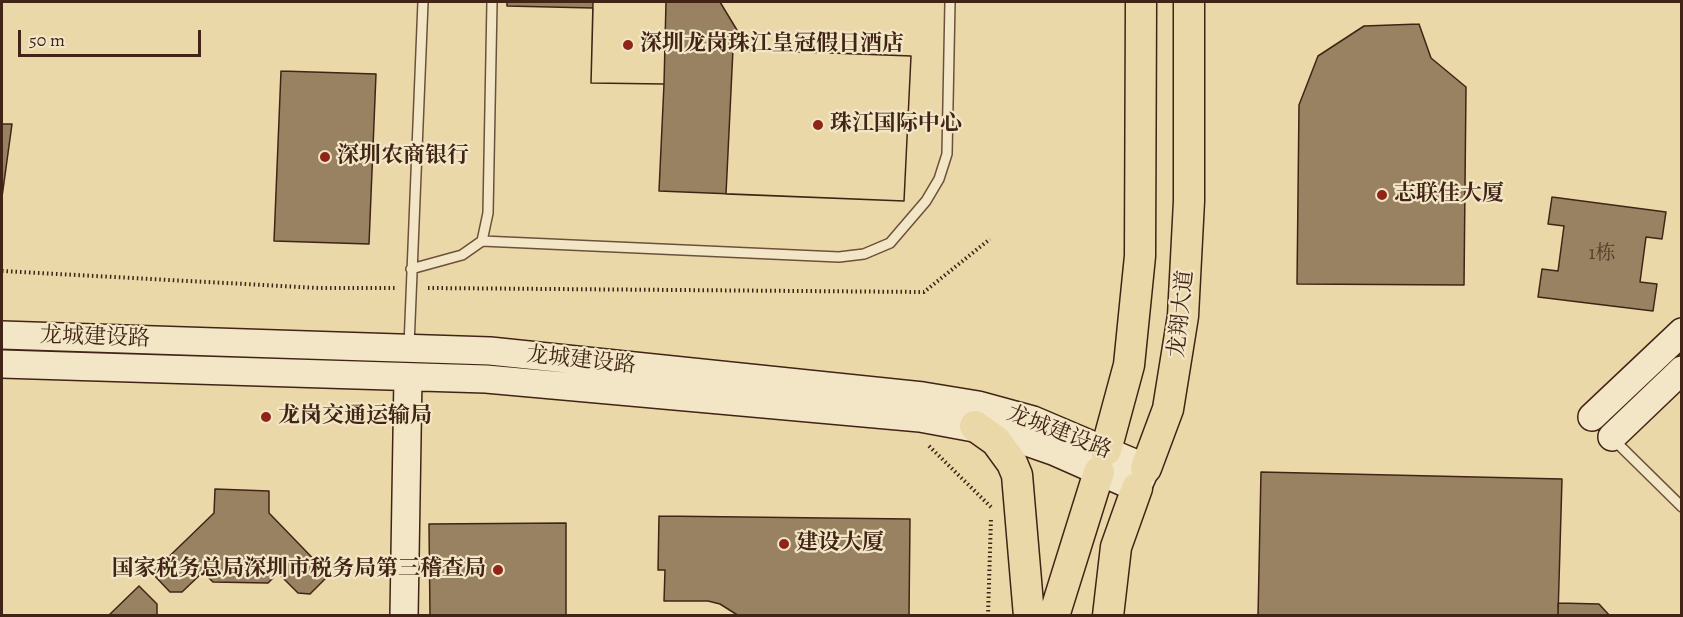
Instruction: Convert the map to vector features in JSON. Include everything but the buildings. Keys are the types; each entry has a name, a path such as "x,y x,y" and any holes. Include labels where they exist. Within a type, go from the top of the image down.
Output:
{"main road":[{"name":"龙翔大道","path":"1054,615 1129,365 1140,256 1141,2"},
{"name":"龙翔大道","path":"1108,615 1116,547 1168,409 1183,316 1189,201 1189,2"},
{"path":"1602,427 1682,332"},
{"name":"龙城建设路","path":"2,335 490,351 923,396 1006,411 1102,461 1142,478"},
{"name":"龙城建设路","path":"2,364 486,379 920,418 975,426 1102,461"},
{"path":"1602,427 1682,370"},
{"path":"404,615 408,377"},
{"path":"975,426 1000,447 1017,475 1029,615"}],"lane":[{"path":"409,349 423,2"},
{"path":"482,241 488,213 492,2"},
{"path":"411,269 462,255 482,241 838,257 864,254 890,243 926,201 939,179 947,154 950,2"},
{"path":"1602,427 1682,507"}],"path":[{"path":"2,271 320,288 924,292 990,238"},
{"path":"928,445 992,506 988,615"}],"place":[{"name":"深圳龙岗珠江皇冠假日酒店","path":"628,45"},
{"name":"珠江国际中心","path":"818,125"},
{"name":"深圳农商银行","path":"325,157"},
{"name":"志联佳大厦","path":"1382,195"},
{"name":"龙岗交通运输局","path":"266,417"},
{"name":"建设大厦","path":"784,544"},
{"name":"国家税务总局深圳市税务局第三稽查局","path":"498,570"}]}
